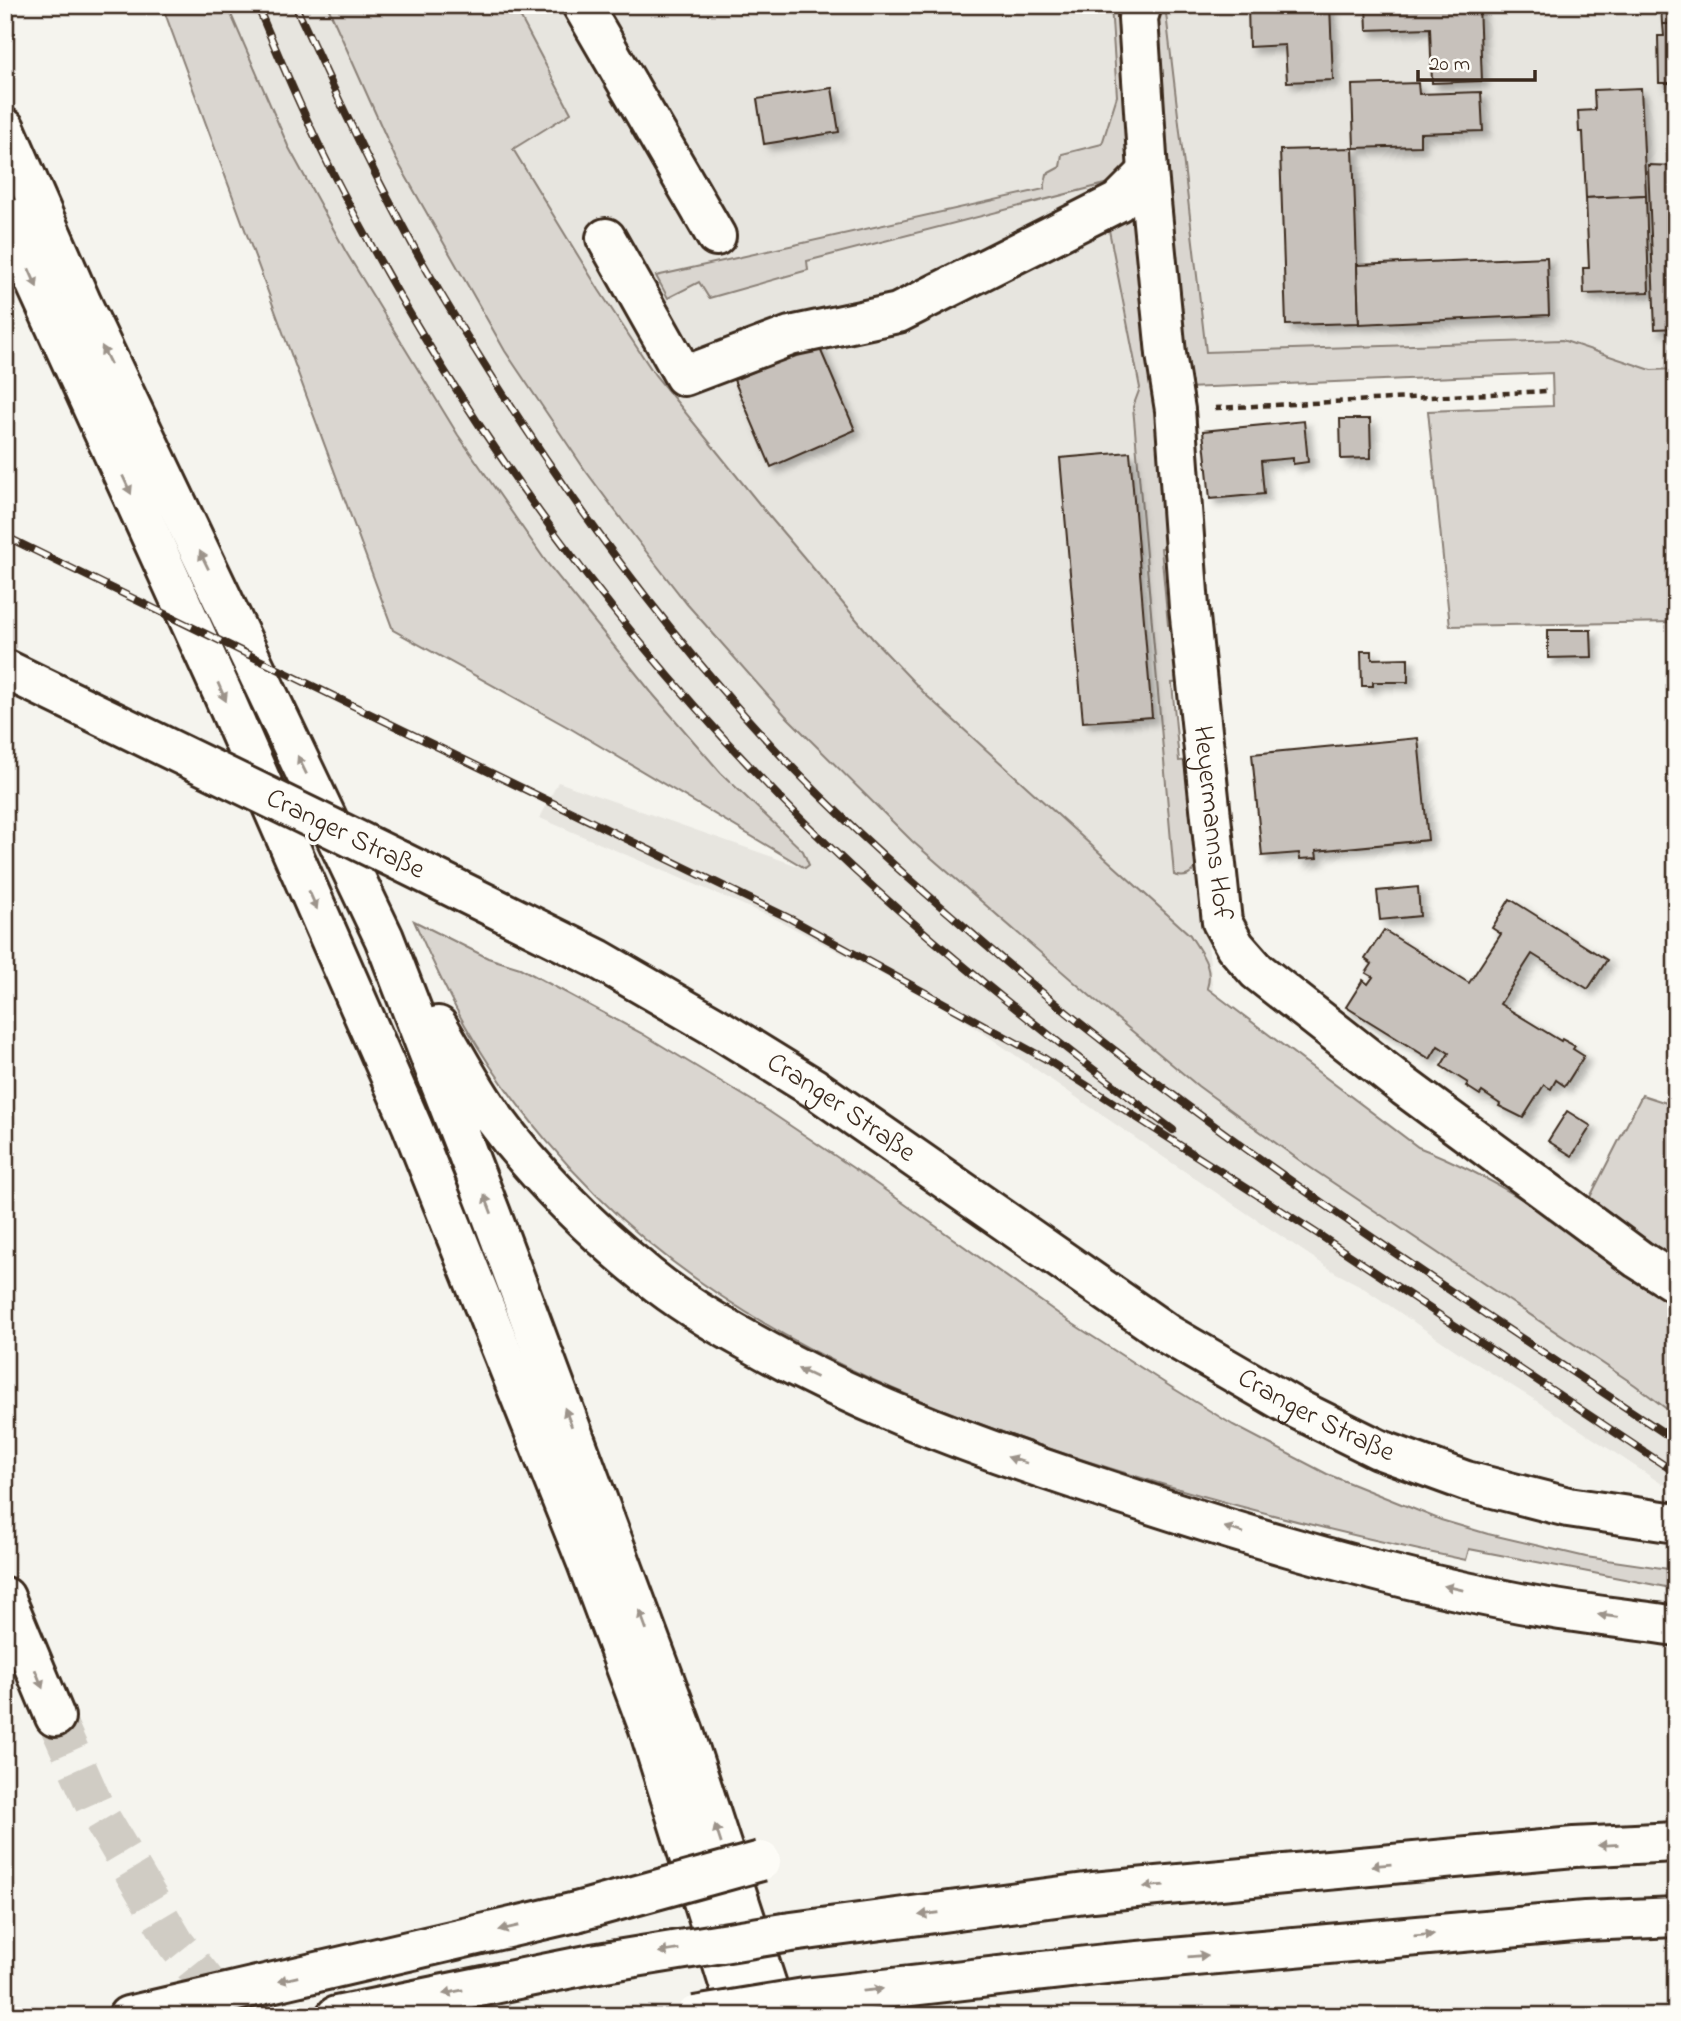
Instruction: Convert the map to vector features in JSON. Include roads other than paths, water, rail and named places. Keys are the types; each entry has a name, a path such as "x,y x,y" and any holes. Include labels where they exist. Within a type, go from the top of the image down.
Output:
{"main road":[{"path":"582,5 716,236"},
{"name":"Heyermanns Hof","path":"1142,5 1138,18 1149,172 1166,354 1175,410 1189,607 1222,922 1235,946 1257,971 1405,1087 1638,1259 1676,1283"},
{"path":"5,128 82,304 384,938 501,1239 675,1707 791,2007"},
{"path":"606,238 684,376 790,336 898,313 1118,202 1149,172"},
{"path":"5,216 222,692 412,1126 587,1563 648,1726 739,2016"},
{"name":"Cranger Straße","path":"5,669 598,959 814,1088 1169,1335 1295,1408 1378,1450 1466,1481 1568,1507 1676,1523"},
{"path":"384,938 491,1114 537,1173 591,1227 651,1279 717,1324 787,1363 876,1406 974,1446 1238,1531 1378,1570 1520,1603 1676,1626"},
{"path":"5,1597 55,1717"},
{"path":"336,2016 592,1964 784,1933 1093,1892 1574,1847 1676,1842"},
{"path":"128,2016 576,1912 761,1861"},
{"path":"695,2016 791,2007 1105,1964 1584,1921 1676,1917"}],"tunnel":[{"path":"55,1717 96,1809 176,1944 234,2016"}],"railway":[{"path":"257,5 329,165 383,267 429,345 528,496 638,640 758,775 806,824 906,917 1011,1005 1173,1130"},
{"path":"295,5 402,225 501,391 563,484 664,620 736,706 794,769 860,834 928,895 1124,1058 1304,1190 1676,1441"},
{"path":"5,536 791,919 1044,1058 1318,1234 1676,1473"}]}
